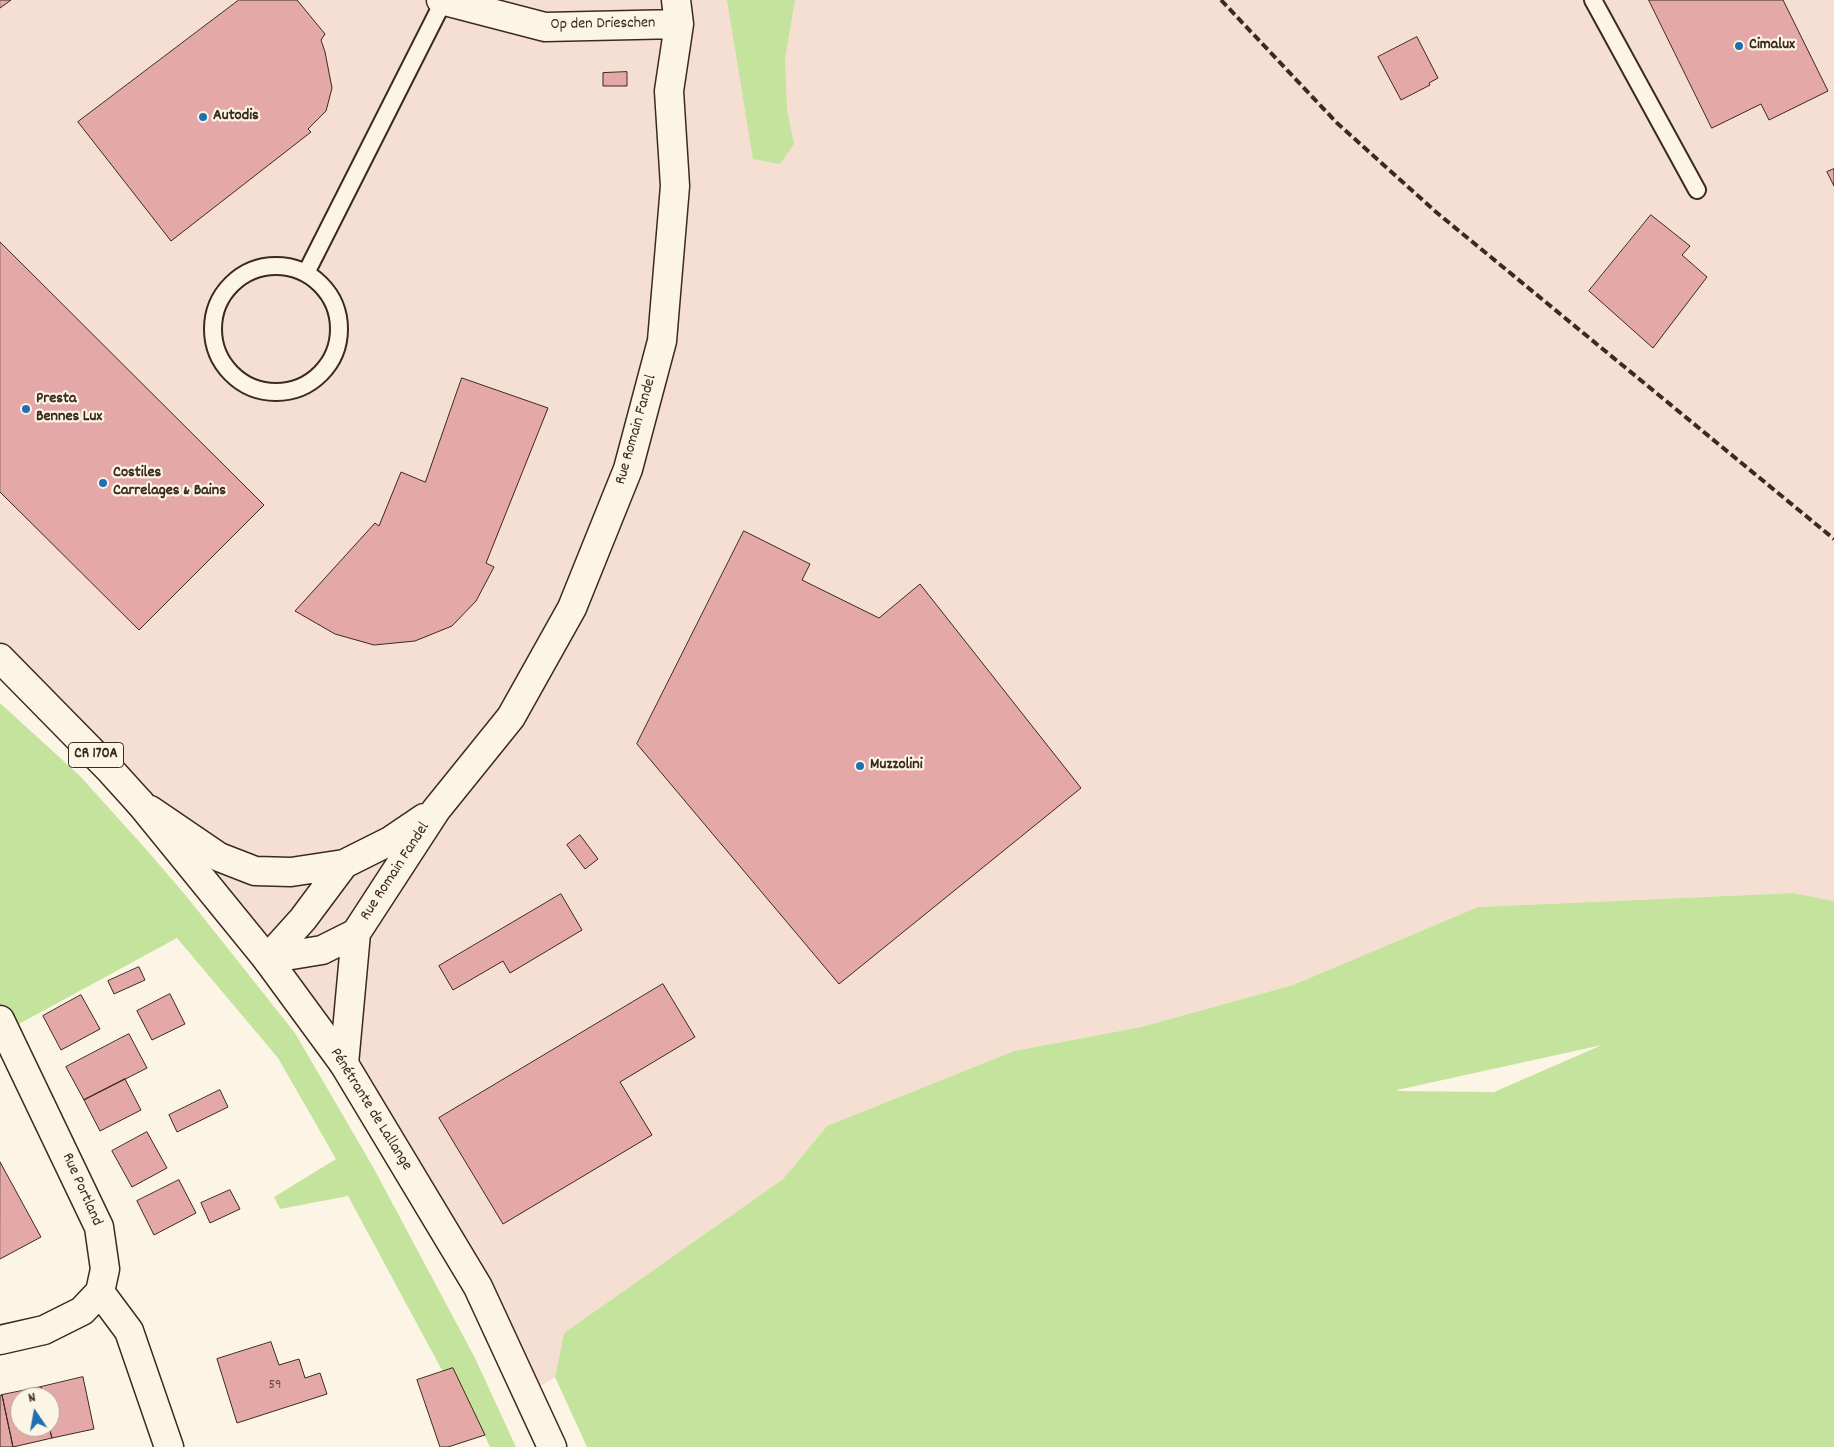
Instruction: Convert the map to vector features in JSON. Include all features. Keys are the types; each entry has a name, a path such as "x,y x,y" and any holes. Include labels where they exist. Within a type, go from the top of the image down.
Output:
{"main road":[{"name":"Op den Drieschen","path":"442,1 545,27 677,12"},
{"name":"Rue Romain Fandel","path":"344,1064 356,933 436,810 511,717 572,608 628,468 662,341 676,186 669,91 677,12"},
{"path":"0,658 50,709"},
{"path":"0,671 50,709"},
{"name":"CR 170A","path":"50,709 140,803"},
{"name":"Rue Romain Fandel","path":"140,803 219,857 255,871 291,872 344,864 390,841 436,810"},
{"name":"Pénétrante de Lallange","path":"140,803 266,959 344,1064 478,1287 552,1447"},
{"name":"Rue Romain Fandel","path":"266,959 303,919 344,864"},
{"name":"Rue Romain Fandel","path":"266,959 322,950 356,933"},
{"name":"Rue Portland","path":"0,1020 100,1227 105,1269 100,1292"},
{"path":"0,1340 44,1330 82,1311 100,1292 129,1331 169,1447"}],"lane":[{"path":"1594,0 1697,190"},
{"path":"306,273 442,1"},
{"path":"266,266 287,266 306,273 323,286 334,303 340,324 338,344 329,363 315,379 297,389 276,392 255,389 237,379 223,363 217,351 214,344 212,324 218,303 229,286 246,273 266,266"}],"shaded area":[{"path":"0,0 1834,0 1834,901 1793,893 1478,907 1293,985 1141,1027 1014,1051 827,1126 783,1179 564,1333 555,1377 528,1394 344,1064 0,646"}],"green space":[{"path":"727,0 795,0 785,59 787,110 794,144 780,164 753,159"},
{"path":"0,703 80,776 145,848 187,897 295,1033 373,1167 475,1358 516,1447 490,1447 453,1369 443,1372 348,1196 280,1209 274,1197 336,1159 278,1058 177,938 6,1031 0,1020"},
{"path":"1793,893 1834,901 1834,1447 587,1447 555,1377 564,1333 783,1179 827,1126 1014,1051 1141,1027 1293,985 1478,907","holes":["1602,1045 1494,1092 1397,1090"]}],"building":[{"path":"0,0 11,0 0,8"},
{"name":"Autodis","path":"239,0 297,0 325,34 321,40 332,88 326,111 308,129 311,132 171,241 78,122"},
{"name":"Cimalux","path":"1649,0 1783,0 1828,91 1769,120 1761,104 1712,128"},
{"path":"1417,37 1438,78 1429,83 1430,85 1401,100 1378,57"},
{"path":"627,72 627,86 603,86 603,73"},
{"path":"1834,169 1834,186 1827,172"},
{"path":"1651,215 1690,246 1682,255 1707,277 1653,348 1589,291"},
{"path":"0,242 264,505 139,630 0,492"},
{"path":"462,378 548,408 486,563 494,567 476,601 452,626 415,641 374,645 335,634 295,611 375,523 379,526 401,472 425,482"},
{"name":"Muzzolini","path":"744,531 810,564 802,580 879,618 920,584 1081,788 839,984 637,744"},
{"path":"580,835 598,859 585,869 567,845"},
{"path":"561,894 582,930 510,973 503,961 453,990 439,966"},
{"path":"139,967 145,980 114,994 108,981"},
{"path":"663,984 695,1037 620,1082 652,1135 503,1224 439,1118"},
{"path":"170,994 185,1024 152,1040 137,1011"},
{"path":"81,995 100,1029 61,1050 43,1016"},
{"path":"129,1034 147,1068 84,1100 66,1067"},
{"path":"125,1079 141,1110 100,1131 84,1100"},
{"path":"220,1090 228,1107 177,1132 169,1115"},
{"path":"147,1132 167,1168 132,1187 112,1151"},
{"path":"0,1162 41,1237 0,1259"},
{"path":"179,1180 196,1213 154,1235 137,1201"},
{"path":"230,1190 240,1209 210,1223 201,1203"},
{"path":"271,1342 279,1365 299,1359 305,1378 320,1373 327,1394 237,1423 217,1359"},
{"path":"453,1368 485,1435 448,1447 440,1447 417,1380"},
{"path":"83,1377 94,1429 60,1436 60,1387 41,1387"},
{"path":"10,1393 10,1433 2,1395"},
{"path":"2,1395 13,1447 0,1447 0,1396"},
{"path":"11,1437 52,1438 13,1447"}],"railway":[{"path":"1221,0 1337,123 1436,212 1834,539"}],"place":[{"name":"Cimalux","path":"1739,46"},
{"name":"Autodis","path":"203,117"},
{"name":"Presta Bennes Lux","path":"26,409"},
{"name":"Costiles Carrelages & Bains","path":"103,483"},
{"name":"Muzzolini","path":"860,766"}]}
